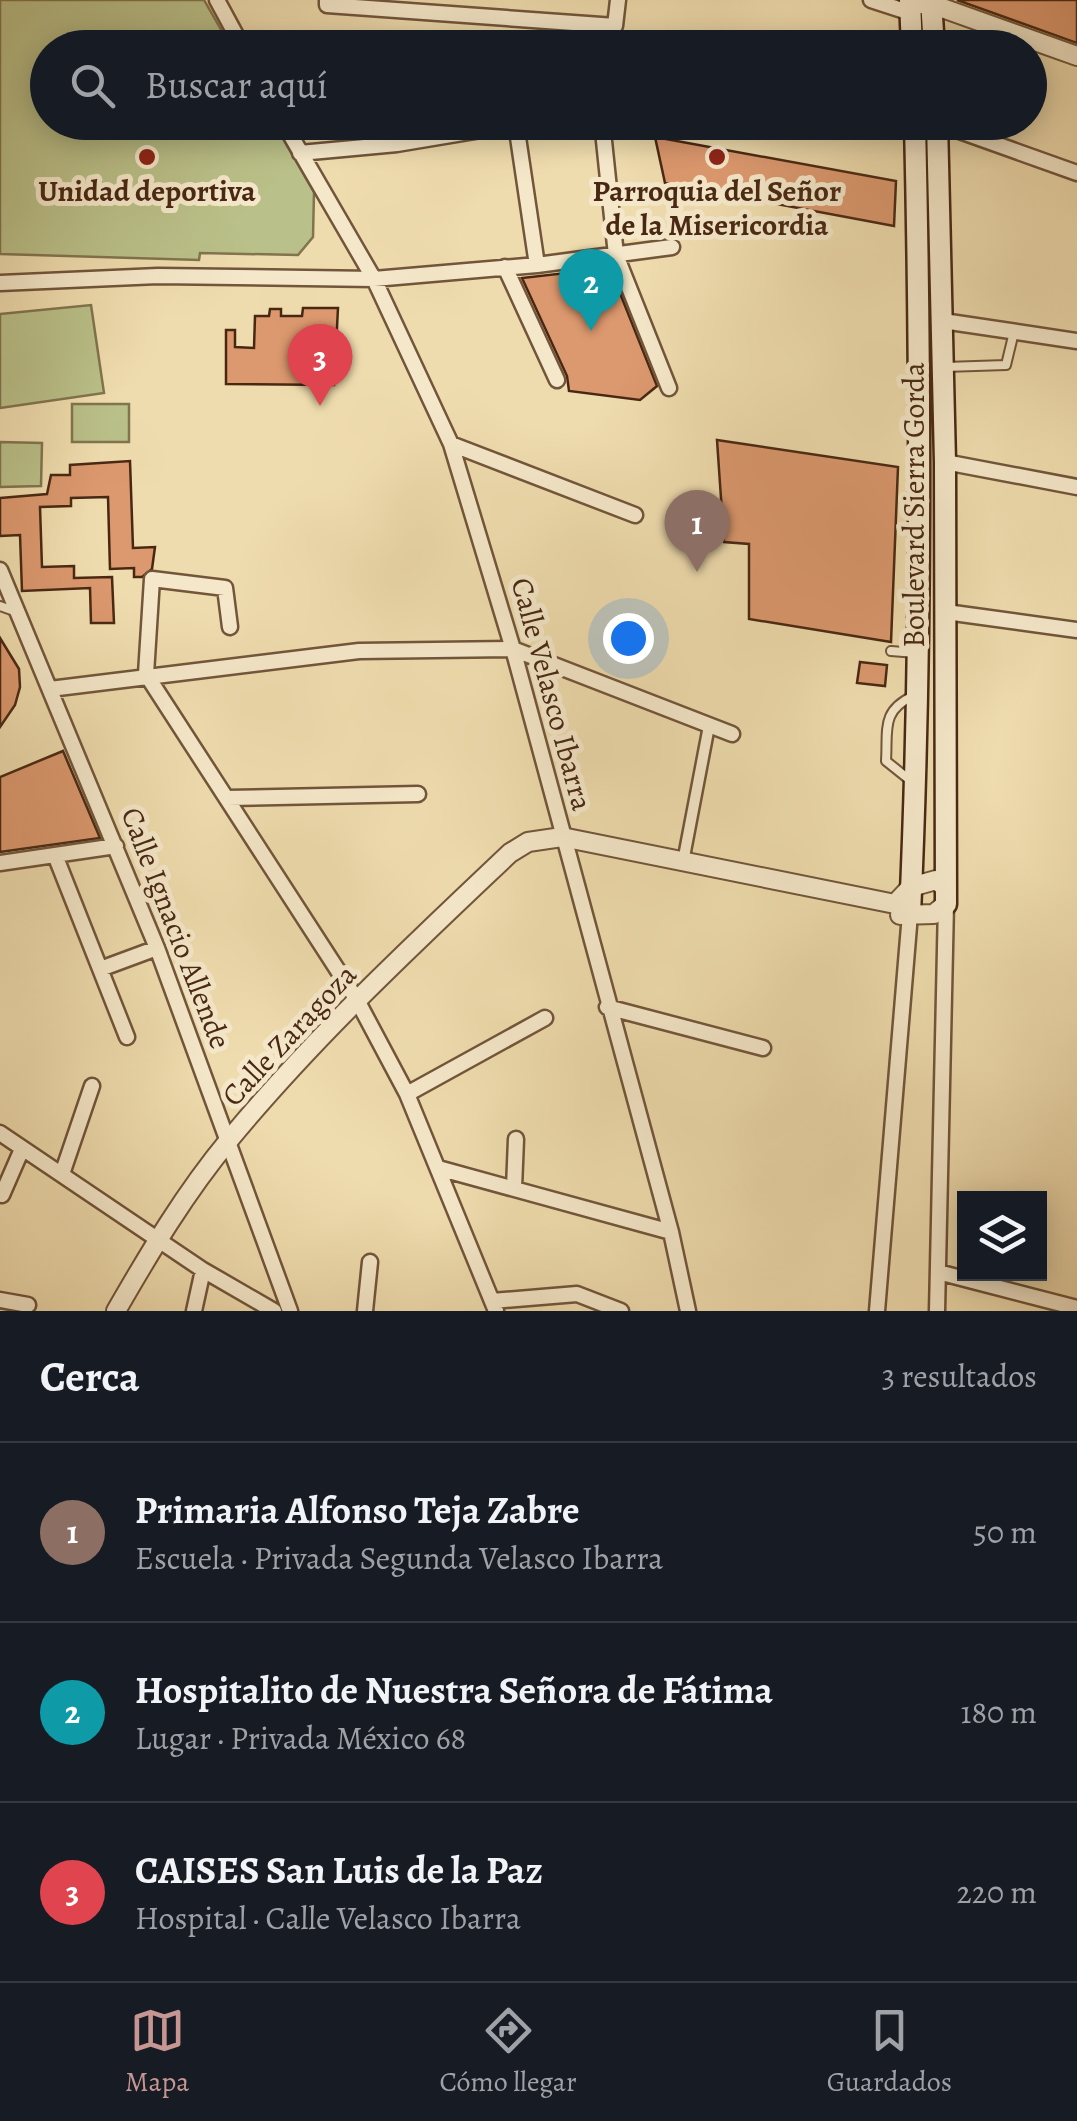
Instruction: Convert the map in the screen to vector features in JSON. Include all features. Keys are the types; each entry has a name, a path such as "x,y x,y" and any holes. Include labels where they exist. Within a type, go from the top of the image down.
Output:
{"main road":[{"path":"914,30 917,5"},
{"path":"917,5 927,30"},
{"name":"Boulevard Sierra Gorda","path":"910,914 921,654 922,461 915,140"},
{"name":"Boulevard Sierra Gorda","path":"937,140 945,462 946,896"},
{"path":"921,654 945,652"},
{"path":"913,847 945,848"}],"street":[{"path":"217,0 233,30"},
{"path":"327,0 327,5 614,26 618,0"},
{"path":"871,0 917,5 988,30"},
{"path":"917,5 978,30"},
{"path":"1047,51 1071,59"},
{"name":"Calle Velasco Ibarra","path":"293,140 374,278 451,444 513,649 557,841 671,1232 688,1311"},
{"path":"300,153 422,140"},
{"path":"524,140 537,265"},
{"path":"604,140 616,255 669,388"},
{"path":"984,140 1077,173"},
{"path":"0,283 158,276 374,278 537,265 672,248"},
{"path":"505,267 558,380"},
{"path":"942,321 1077,341"},
{"path":"451,444 635,515"},
{"path":"945,462 1077,487"},
{"name":"Calle Ignacio Allende","path":"0,570 157,948 290,1311"},
{"path":"230,627 225,588 152,579 146,674 356,1000 407,1094 494,1306 577,1294 621,1311"},
{"path":"946,612 1077,630"},
{"path":"50,689 146,674 359,652 513,649 732,734"},
{"path":"682,862 709,726"},
{"path":"227,798 418,794"},
{"path":"557,841 895,904 911,887 930,879 946,896 938,1311"},
{"path":"557,841 910,914 934,914 946,896"},
{"name":"Calle Zaragoza","path":"116,1311 158,1240 228,1141 356,1000 510,852 528,842 557,841"},
{"path":"0,863 116,846"},
{"path":"55,855 103,968 127,1037"},
{"path":"878,1311 910,914"},
{"path":"103,968 157,948"},
{"path":"607,1007 763,1048"},
{"path":"407,1094 545,1018"},
{"path":"62,1174 92,1086"},
{"path":"0,1133 203,1270 274,1311"},
{"path":"514,1188 516,1139"},
{"path":"2,1195 22,1149"},
{"path":"438,1168 671,1232"},
{"path":"364,1311 370,1262"},
{"path":"194,1311 203,1270"},
{"path":"938,1272 1077,1308"},
{"path":"0,1300 28,1306"}],"lane":[{"path":"943,367 1006,365 1014,332"},
{"path":"0,606 20,613"},
{"path":"891,652 921,654"},
{"path":"915,783 886,761 889,712 917,695"}],"green space":[{"name":"Unidad deportiva","path":"0,0 204,0 221,30 30,30 30,140 284,140 314,192 313,237 298,255 200,253 199,260 0,254"},
{"path":"91,305 104,393 0,408 0,314"},
{"path":"72,404 129,404 129,442 72,442"},
{"path":"0,442 42,443 41,486 0,487"}],"building":[{"path":"957,0 1077,0 1077,43"},
{"name":"Parroquia del Señor de la Misericordia","path":"656,140 896,181 894,226 665,183"},
{"path":"610,268 657,386 640,400 569,391 567,376 522,278"},
{"path":"303,308 338,308 334,385 226,384 226,330 235,330 235,347 254,348 255,316 269,316 270,309 281,309 281,316 302,316"},
{"path":"717,440 898,467 891,642 749,619 749,544 724,542"},
{"path":"130,461 133,548 155,547 152,569 142,577 134,577 134,568 110,569 108,497 71,498 71,506 40,507 42,567 74,566 74,578 112,577 114,623 91,623 90,588 22,591 20,535 0,536 0,498 47,494 51,475 70,475 70,465"},
{"path":"0,638 19,669 20,687 15,705 0,727"},
{"path":"860,662 887,665 885,686 857,683"},
{"path":"63,751 100,838 0,852 0,777"}],"place":[{"name":"Unidad deportiva","path":"147,157"},
{"name":"Parroquia del Señor de la Misericordia","path":"717,157"},
{"name":"Hospitalito de Nuestra Señora de Fátima","path":"591,331"},
{"name":"CAISES San Luis de la Paz","path":"320,406"},
{"name":"Primaria Alfonso Teja Zabre","path":"697,572"}]}
